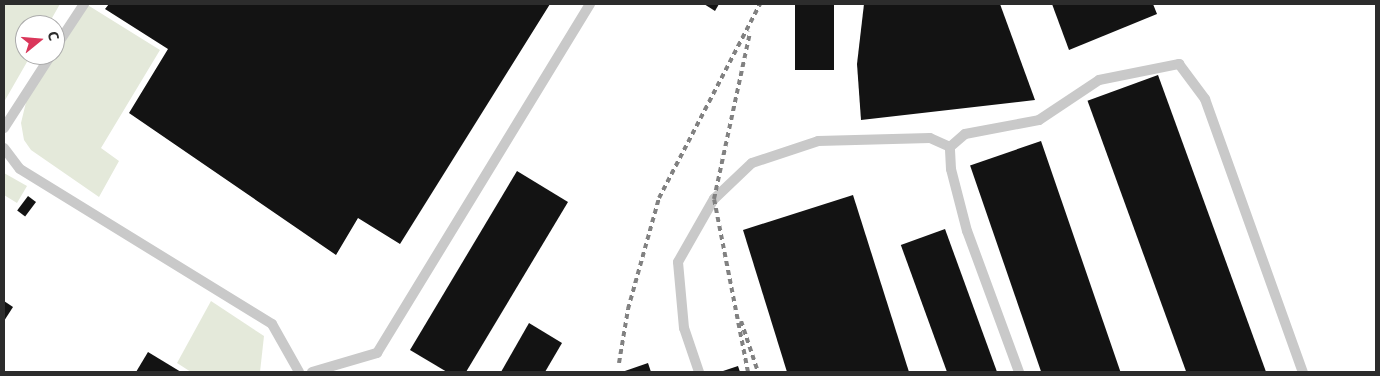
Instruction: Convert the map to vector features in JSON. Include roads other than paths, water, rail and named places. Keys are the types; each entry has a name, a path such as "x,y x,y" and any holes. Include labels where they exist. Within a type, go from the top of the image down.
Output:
{"lane":[{"path":"65,33 84,4"},
{"path":"312,372 377,353 590,4"},
{"path":"950,147 965,134 1039,120 1099,80 1179,64 1205,99 1303,372"},
{"path":"4,128 45,65"},
{"path":"699,372 684,328 678,262 714,199 752,163 818,140 930,138 950,147"},
{"path":"950,147 951,169 967,231 1019,372"},
{"path":"4,148 20,169 272,324 299,372"}],"railway":[{"path":"619,363 628,309 659,198 760,4"},
{"path":"748,372 714,199 750,32"},
{"path":"741,321 758,372"}]}
